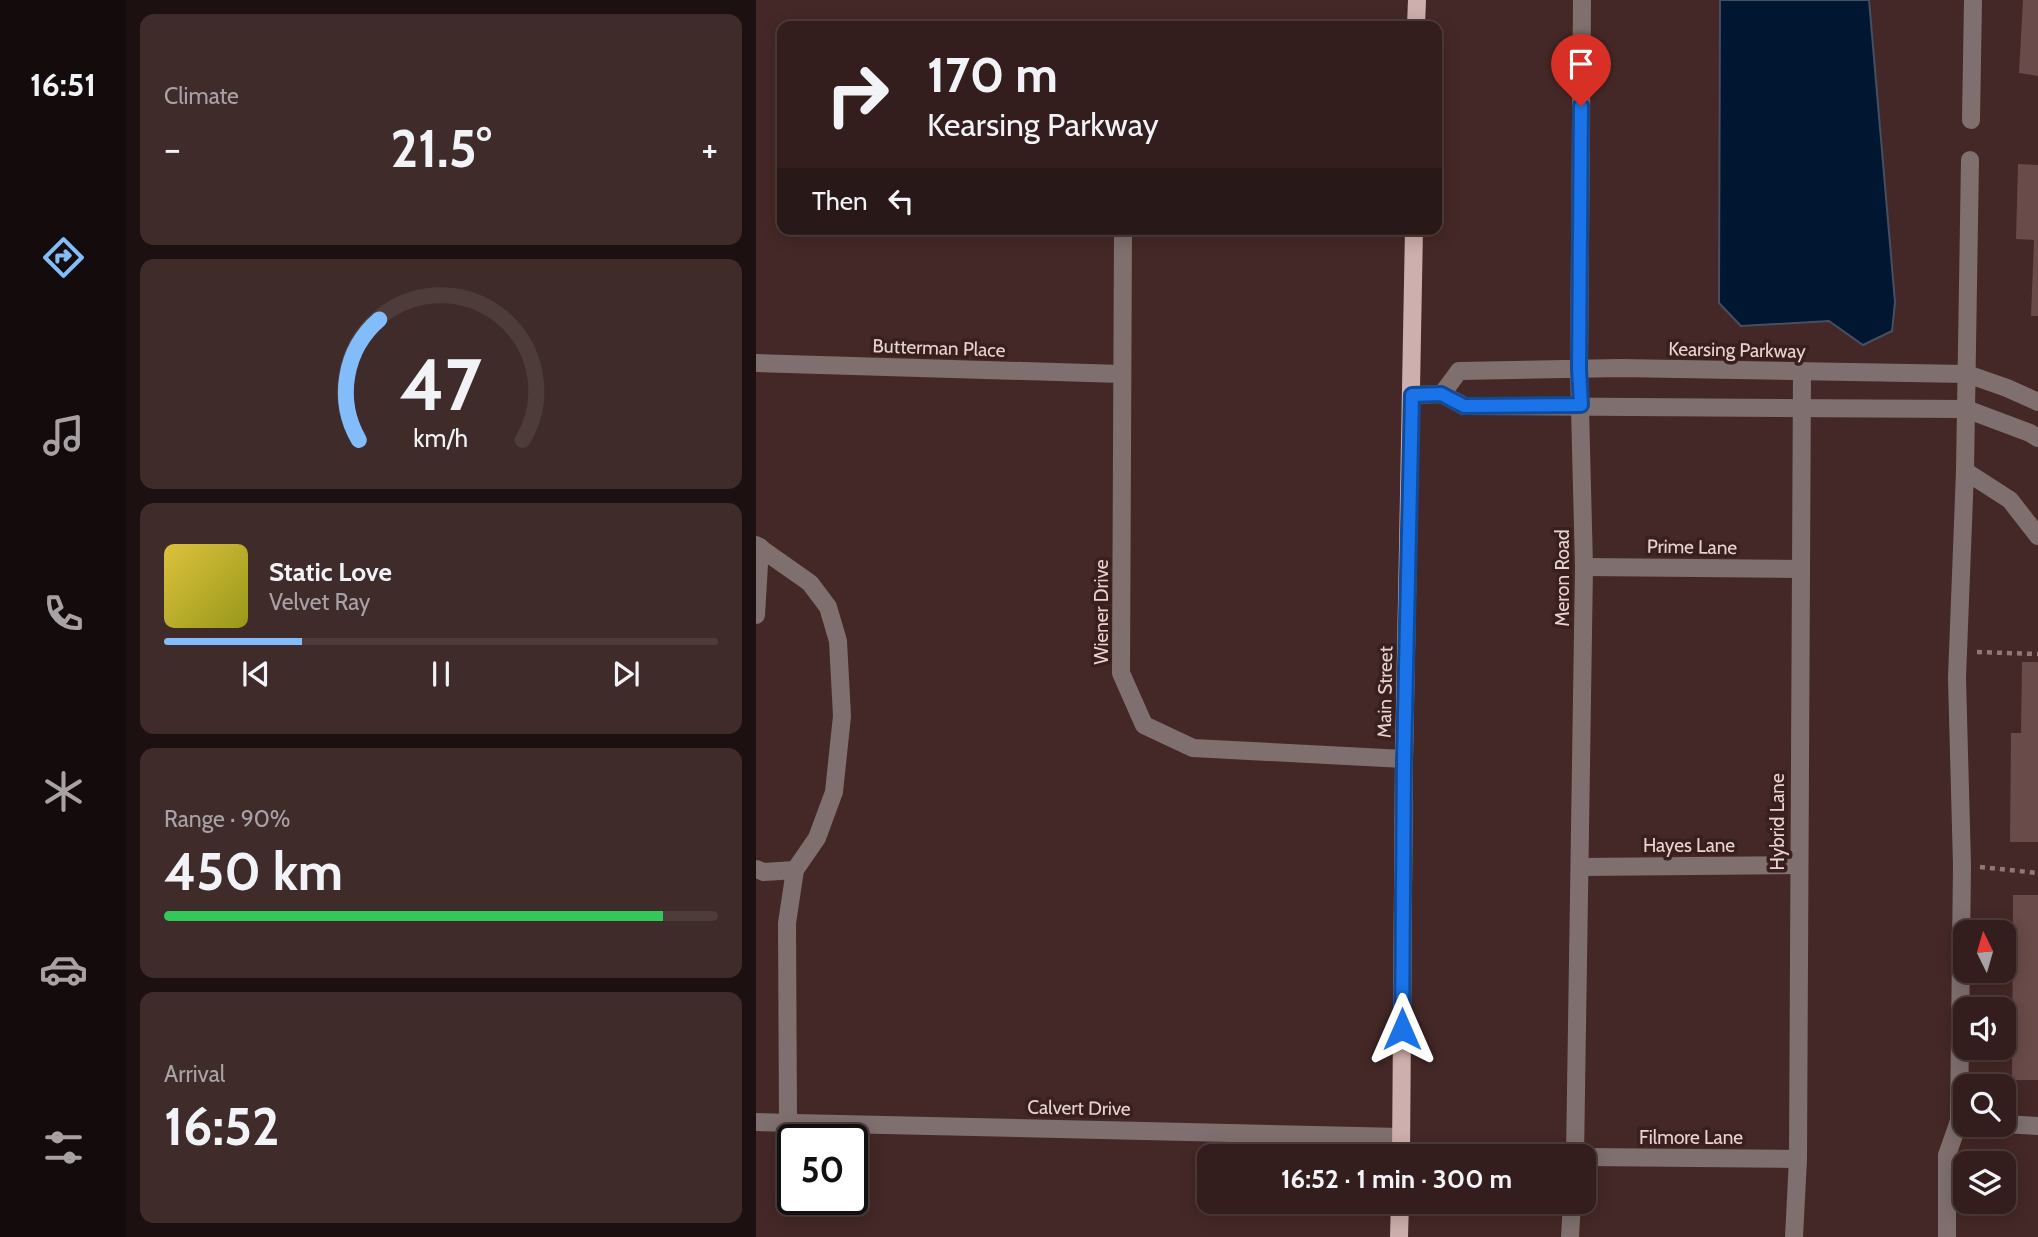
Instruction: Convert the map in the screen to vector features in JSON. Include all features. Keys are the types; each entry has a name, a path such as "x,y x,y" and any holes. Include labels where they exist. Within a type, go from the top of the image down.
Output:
{"main road":[{"path":"1416,21 1417,0"},
{"name":"Main Street","path":"1401,1144 1404,759 1414,235"},
{"path":"1399,1237 1400,1214"}],"street":[{"name":"Meron Road","path":"1575,1144 1584,567 1579,369 1582,0"},
{"path":"1971,120 1973,0"},
{"path":"1962,1074 1958,651 1965,471 1970,160"},
{"name":"Wiener Drive","path":"1123,235 1121,673 1144,725 1193,748 1404,759"},
{"name":"Butterman Place","path":"756,363 1121,374"},
{"name":"Kearsing Parkway","path":"1441,394 1459,371 1579,369 1967,374 2038,401"},
{"name":"Hybrid Lane","path":"1794,1237 1797,1158 1802,372"},
{"path":"1412,395 1441,394 1464,406 1966,409 2038,438"},
{"path":"1965,471 2010,500 2038,536"},
{"path":"756,615 757,548"},
{"path":"757,548 810,583 828,607 838,641 842,716 834,792 817,838 795,870 787,923 788,1123"},
{"name":"Prime Lane","path":"1584,567 1799,569"},
{"name":"Hayes Lane","path":"1580,867 1798,865"},
{"path":"756,869 764,872 795,870"},
{"name":"Calvert Drive","path":"756,1122 1401,1137"},
{"path":"2016,1125 2038,1126"},
{"path":"1947,1237 1947,1155 1955,1137"},
{"name":"Filmore Lane","path":"1596,1157 1797,1158"},
{"path":"1570,1237 1571,1214"}],"path":[{"path":"1958,651 2038,654"},
{"path":"1962,865 2038,873"}],"water":[{"path":"1720,0 1869,0 1895,302 1892,331 1863,345 1829,321 1741,326 1719,303"}],"building":[{"path":"2023,0 2038,0 2038,76 2019,73"},
{"path":"2018,164 2038,165 2038,316 2031,316 2034,240 2016,239"},
{"path":"2022,662 2038,662 2038,842 2010,842 2011,733 2021,733"},
{"path":"2013,895 2038,895 2038,1080 2016,1080 2016,1074 2012,1074 2012,1060 2016,1060 2016,997 2012,997 2013,984 2016,984 2016,920 2013,920"}],"route":[{"path":"1402,1029 1404,759 1412,395 1441,394 1464,406 1581,405 1581,106"}]}
